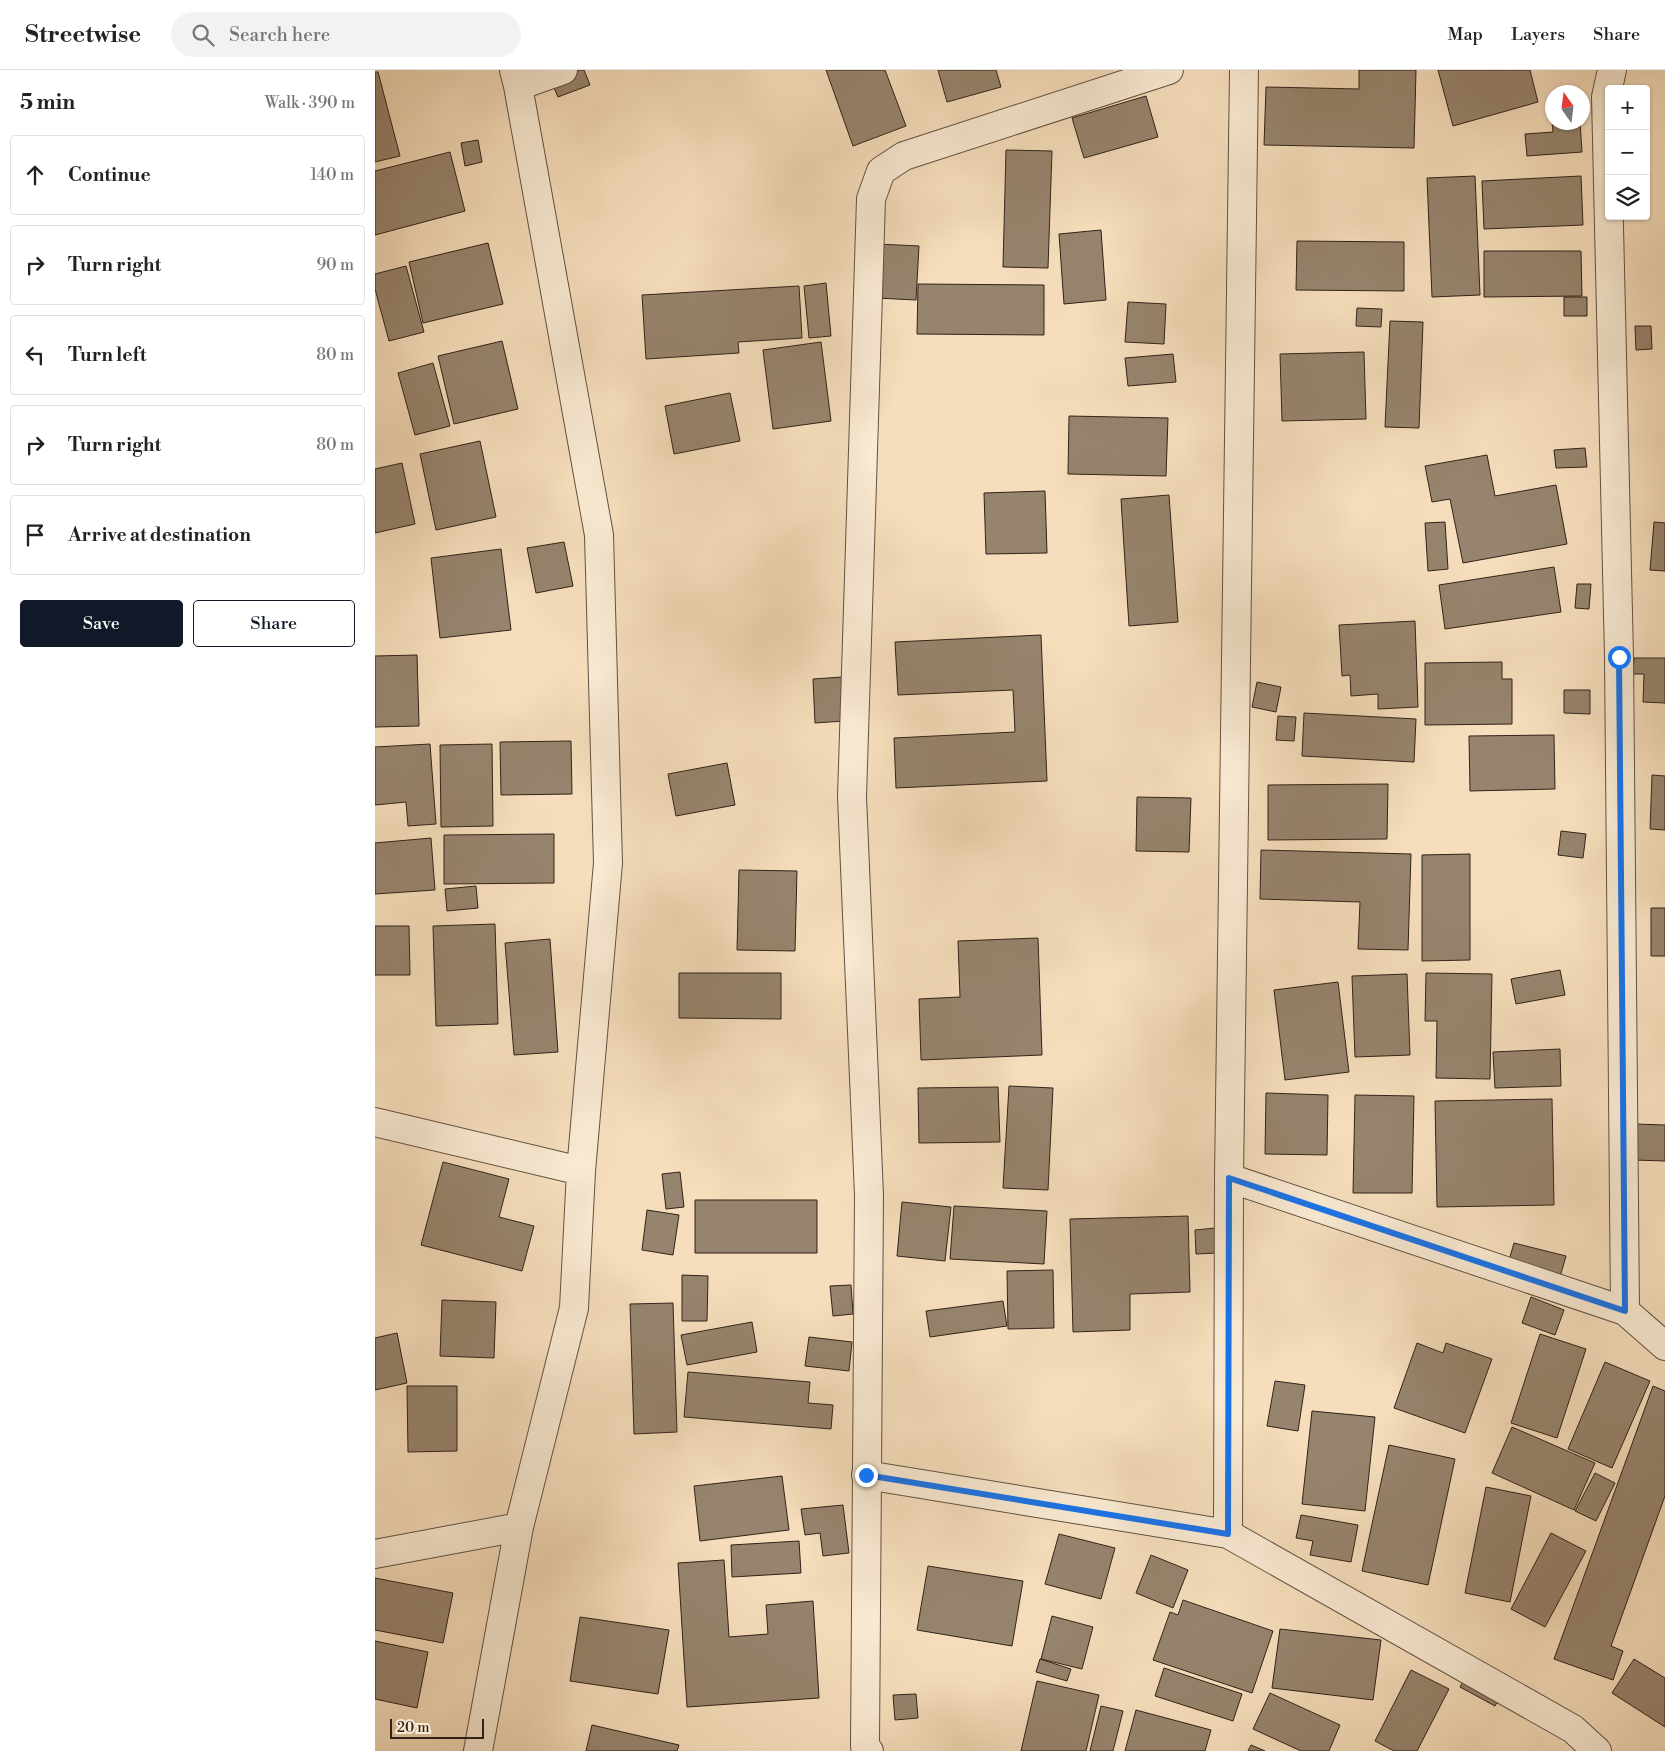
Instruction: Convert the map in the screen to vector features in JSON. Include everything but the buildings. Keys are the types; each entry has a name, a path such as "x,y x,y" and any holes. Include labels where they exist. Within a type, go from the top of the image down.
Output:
{"street":[{"path":"478,1751 519,1527 574,1308 581,1171 608,864 599,535 516,78 563,70"},
{"path":"869,1751 865,1746 869,1196 852,797 871,199 881,171 904,156 1169,70"},
{"path":"1228,1534 1229,1178 1244,70"},
{"path":"1612,70 1605,97 1619,657 1625,1311"},
{"path":"375,1122 581,1171"},
{"path":"1229,1178 1625,1311 1665,1346"},
{"path":"866,1475 1228,1534 1573,1729 1597,1751"},
{"path":"375,1554 519,1527"}],"route":[{"path":"866,1475 1228,1534 1229,1178 1625,1311 1619,657"}]}
